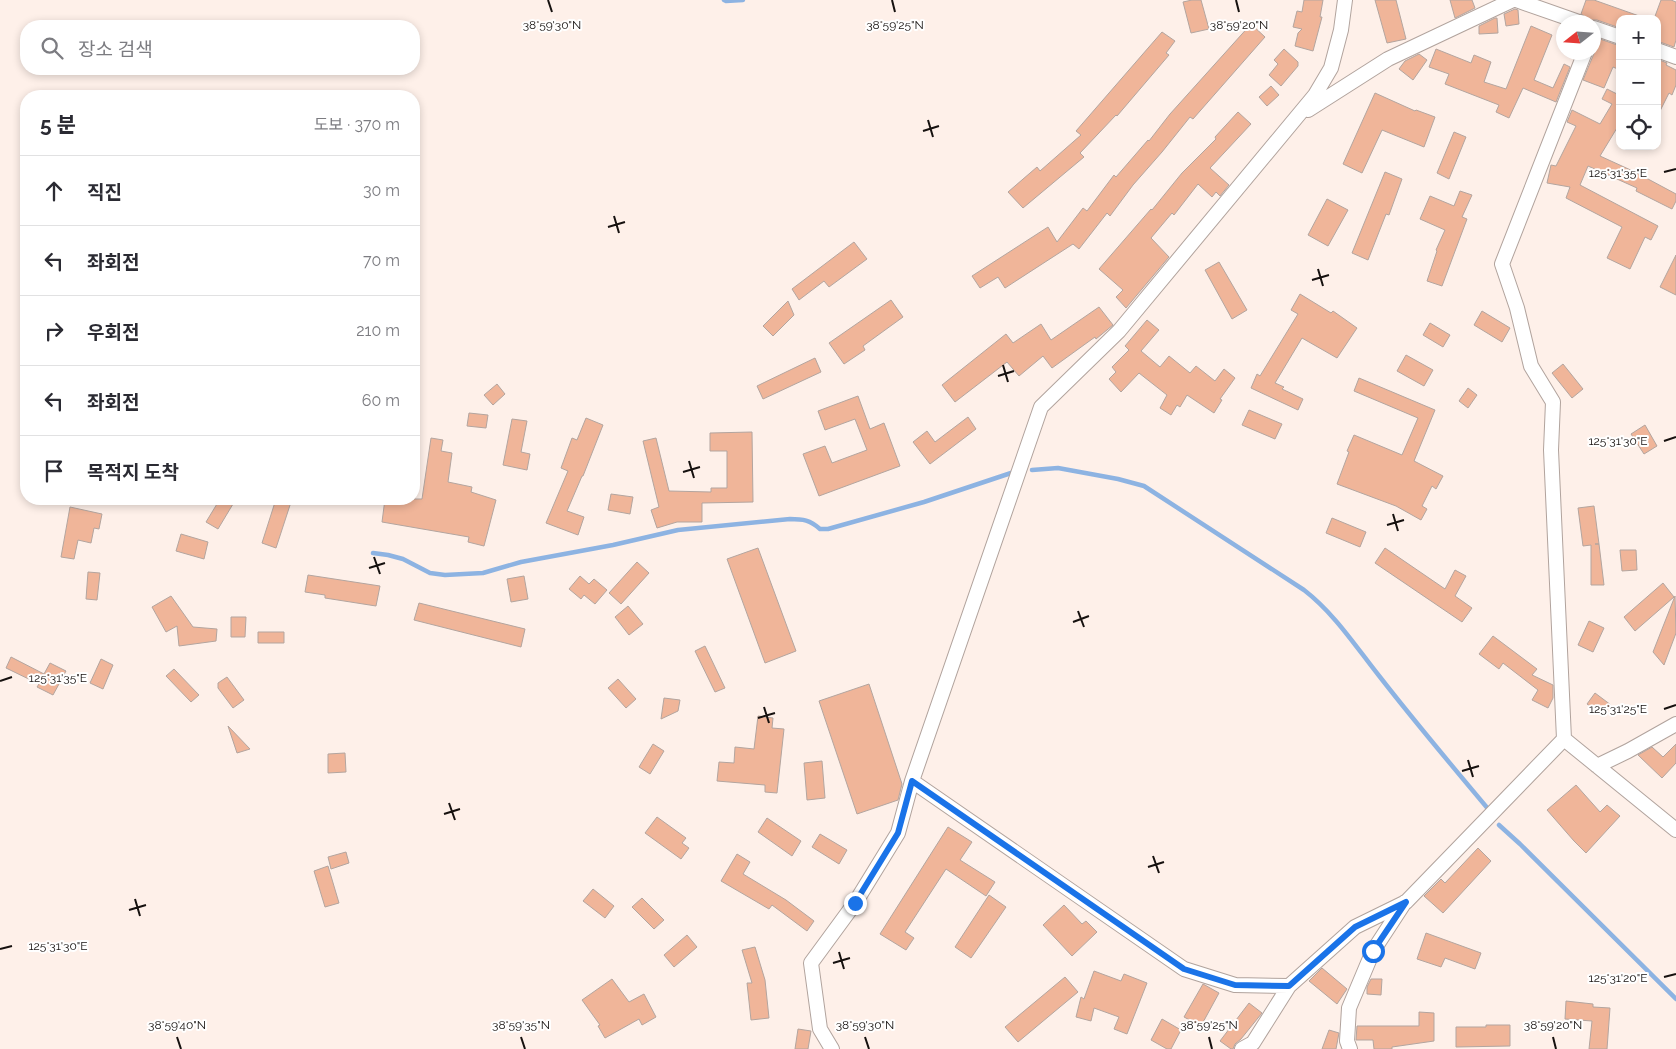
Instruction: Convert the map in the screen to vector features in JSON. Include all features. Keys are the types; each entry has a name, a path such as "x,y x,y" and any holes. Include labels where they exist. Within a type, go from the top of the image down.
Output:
{"street":[{"path":"821,1049 811,963 855,903 898,833 912,781 1042,406 1120,330 1315,95 1331,68 1341,30 1345,0"},
{"path":"1297,117 1388,59 1515,0 1559,15"},
{"path":"1601,31 1616,36"},
{"path":"1661,51 1676,57"},
{"path":"1350,1049 1347,1041 1349,1008 1373,951 1406,902 1564,739 1551,450 1553,402 1531,366 1517,308 1502,264 1582,60"},
{"path":"1597,766 1676,724"},
{"path":"1564,739 1676,830"},
{"path":"912,781 1184,969 1235,985 1289,986"},
{"path":"1242,1049 1253,1043 1289,986 1355,927 1406,902"},
{"path":"820,1029 832,1049"}],"building":[{"path":"1201,0 1209,29 1191,33 1183,2"},
{"path":"1304,0 1323,0 1320,17 1322,17 1313,51 1295,46 1298,33 1302,29 1293,27 1297,11 1302,12"},
{"path":"1375,0 1396,0 1406,39 1387,43"},
{"path":"1450,0 1472,0 1475,8 1455,18"},
{"path":"1586,0 1594,0 1636,15 1616,15 1616,27 1601,21 1601,15 1581,14"},
{"path":"1661,0 1676,2 1676,40 1674,47 1661,42 1661,15 1655,15"},
{"path":"1515,9 1518,10 1519,24 1506,26 1504,14"},
{"path":"1497,18 1498,33 1479,34 1479,26"},
{"path":"1251,24 1265,37 1193,119 1190,117 1133,185 1110,216 1107,213 1079,249 1073,244 1005,288 998,277 980,288 972,276 1048,227 1057,242 1083,208 1087,211 1114,175 1116,177 1149,141 1170,114"},
{"path":"1531,26 1552,35 1534,80 1553,88 1564,64 1570,67 1556,102 1523,88 1509,118 1496,112 1499,105 1445,84 1449,74 1429,67 1436,49 1471,63 1474,55 1491,62 1484,82 1506,89"},
{"path":"1162,32 1175,41 1166,53 1169,55 1117,116 1080,153 1084,157 1023,208 1008,192 1037,167 1040,171 1081,135 1076,131"},
{"path":"1601,39 1616,45 1616,68 1613,67 1604,88 1583,80 1591,60 1601,60"},
{"path":"1284,49 1298,62 1298,66 1281,86 1269,75 1278,64 1274,60"},
{"path":"1419,54 1427,60 1413,80 1399,69 1405,61"},
{"path":"1661,61 1676,70 1676,85 1672,95 1669,93 1661,109"},
{"path":"1271,86 1279,95 1267,106 1259,97"},
{"path":"1607,89 1616,94 1616,130 1600,156 1676,194 1676,201 1672,209 1636,191 1637,188 1588,166 1580,185 1658,226 1651,240 1645,237 1630,269 1607,258 1622,227 1566,198 1570,187 1547,183 1551,165 1556,166 1576,126 1567,122 1572,110 1600,124 1612,104 1602,99"},
{"path":"1375,93 1415,111 1435,117 1424,147 1382,130 1362,173 1343,164"},
{"path":"1238,112 1251,124 1210,168 1229,185 1220,196 1216,192 1212,197 1198,184 1174,215 1172,213 1151,238 1169,257 1126,308 1116,297 1123,290 1099,269"},
{"path":"1454,132 1466,137 1449,179 1437,173"},
{"path":"1385,172 1402,179 1389,215 1386,214 1368,260 1352,253"},
{"path":"1460,191 1472,195 1462,217 1467,219 1442,286 1427,281 1436,250 1445,230 1420,219 1430,196 1454,206"},
{"path":"1327,199 1348,210 1328,246 1308,235"},
{"path":"854,242 867,259 829,287 824,281 799,300 792,289"},
{"path":"1676,255 1676,295 1660,287"},
{"path":"1219,262 1247,310 1232,319 1205,270"},
{"path":"1300,294 1331,313 1333,311 1357,328 1337,358 1302,338 1275,383 1284,387 1282,389 1303,399 1298,410 1251,388 1257,374 1260,376 1298,314 1291,310"},
{"path":"891,300 903,317 863,346 865,350 844,364 829,343"},
{"path":"788,301 794,315 773,336 763,326"},
{"path":"1099,307 1113,325 1096,339 1095,337 1052,368 1043,356 1019,376 1007,362 955,402 942,385 1006,334 1013,343 1041,324 1051,340"},
{"path":"1482,311 1510,328 1502,342 1474,325"},
{"path":"1147,320 1159,330 1141,351 1160,367 1169,356 1190,373 1196,366 1215,381 1224,369 1235,378 1220,399 1222,400 1214,413 1187,395 1180,407 1177,405 1171,415 1160,408 1167,395 1139,373 1121,392 1109,379 1116,372 1112,367 1129,350 1125,346"},
{"path":"1430,323 1450,335 1443,347 1423,335"},
{"path":"1406,355 1433,370 1424,386 1397,371"},
{"path":"815,358 821,372 763,399 757,386"},
{"path":"1563,364 1583,389 1572,398 1552,373"},
{"path":"1359,378 1435,410 1414,461 1443,476 1436,489 1432,486 1422,506 1427,509 1421,520 1396,506 1337,484 1354,435 1402,455 1418,418 1354,391"},
{"path":"497,384 505,394 493,405 484,395"},
{"path":"1468,388 1477,395 1468,408 1459,401"},
{"path":"858,396 870,429 884,423 900,466 819,496 803,454 825,446 832,463 867,450 855,419 825,430 818,411"},
{"path":"1249,410 1282,424 1275,439 1242,425"},
{"path":"469,413 488,415 486,428 467,426"},
{"path":"968,417 976,429 930,464 913,442 927,431 935,442"},
{"path":"586,418 603,425 567,511 584,517 578,535 546,523 568,471 561,468 572,438 577,440"},
{"path":"512,419 527,421 521,452 530,454 527,470 503,465"},
{"path":"1645,425 1657,446 1644,454 1631,434"},
{"path":"752,432 753,502 702,503 702,522 677,522 657,528 651,510 659,507 643,441 656,438 669,491 711,492 711,488 727,488 727,451 710,451 710,433"},
{"path":"431,438 443,440 441,451 452,453 448,482 472,487 471,492 496,500 484,546 468,542 469,537 382,522 384,505 420,505 420,499 422,499"},
{"path":"611,494 633,497 630,514 608,510"},
{"path":"216,505 232,505 218,529 206,522"},
{"path":"274,505 290,505 276,548 262,543"},
{"path":"1594,506 1604,585 1591,585 1591,545 1583,546 1578,508"},
{"path":"70,507 102,514 99,529 94,528 91,543 78,540 74,559 61,557"},
{"path":"1332,518 1366,532 1360,547 1326,533"},
{"path":"181,534 208,542 204,559 176,551"},
{"path":"758,548 796,651 765,663 727,559"},
{"path":"1385,548 1445,589 1455,570 1466,576 1455,596 1472,608 1462,622 1375,563"},
{"path":"1620,550 1636,550 1637,570 1622,571"},
{"path":"637,562 649,573 621,604 609,593"},
{"path":"88,572 100,573 97,600 86,599"},
{"path":"308,575 380,586 376,606 325,598 325,595 305,592"},
{"path":"524,576 528,599 511,602 507,579"},
{"path":"580,576 589,584 594,579 607,590 595,604 584,595 581,599 569,589"},
{"path":"1663,583 1674,597 1635,631 1624,617"},
{"path":"171,596 193,627 217,629 216,641 179,646 177,626 166,632 152,607"},
{"path":"1675,596 1676,633 1664,665 1653,652"},
{"path":"419,603 525,629 521,647 414,620"},
{"path":"628,606 643,624 629,635 615,617"},
{"path":"231,617 246,617 245,637 231,637"},
{"path":"1589,621 1604,628 1593,652 1578,645"},
{"path":"258,632 284,632 284,643 258,643"},
{"path":"1493,636 1537,669 1532,675 1553,685 1553,698 1548,708 1532,700 1538,690 1503,663 1499,669 1479,654"},
{"path":"705,646 725,688 715,692 695,651"},
{"path":"11,657 44,674 50,663 66,671 53,695 37,687 39,684 6,668"},
{"path":"101,659 113,665 103,689 90,683"},
{"path":"174,669 199,695 191,702 166,676"},
{"path":"227,677 244,700 233,708 218,688 218,683"},
{"path":"618,679 636,699 626,708 608,688"},
{"path":"869,684 902,784 898,800 857,814 819,701"},
{"path":"1595,693 1611,705 1603,715 1587,704"},
{"path":"664,698 680,700 678,711 661,719"},
{"path":"758,716 773,718 772,728 784,729 777,793 765,792 765,785 717,781 719,762 734,763 735,747 754,749"},
{"path":"228,726 250,749 237,753"},
{"path":"653,744 664,751 650,774 639,767"},
{"path":"1676,744 1676,763 1662,778 1638,755 1652,747 1663,757"},
{"path":"345,753 346,772 328,773 328,754"},
{"path":"822,761 825,798 807,800 804,763"},
{"path":"1576,785 1600,812 1607,805 1620,816 1586,853 1547,810"},
{"path":"657,817 686,838 682,843 689,848 681,859 645,833"},
{"path":"767,818 801,841 792,856 758,832"},
{"path":"948,827 972,842 960,860 995,882 986,896 946,869 905,932 914,938 906,950 880,934"},
{"path":"820,834 847,850 839,864 812,847"},
{"path":"1478,848 1491,861 1443,913 1424,896 1441,879 1445,883"},
{"path":"346,852 349,863 331,869 328,857"},
{"path":"737,854 750,862 743,874 786,900 814,921 807,931 772,905 769,909 721,881"},
{"path":"328,866 339,903 325,907 314,871"},
{"path":"593,889 614,906 605,918 583,901"},
{"path":"989,895 1006,907 971,958 955,947"},
{"path":"642,898 664,920 654,929 632,907"},
{"path":"1064,905 1082,924 1086,921 1097,932 1072,956 1043,925"},
{"path":"1426,933 1481,953 1475,969 1445,958 1441,967 1417,959"},
{"path":"687,935 697,947 674,967 664,955"},
{"path":"755,947 765,980 769,1018 751,1020 747,983 752,983 742,950"},
{"path":"1322,968 1347,989 1337,1004 1309,981"},
{"path":"1094,971 1121,981 1124,974 1147,983 1127,1034 1114,1029 1119,1017 1094,1008 1091,1021 1076,1017 1081,997 1084,999"},
{"path":"1065,977 1078,992 1018,1042 1005,1027"},
{"path":"612,979 629,1002 644,994 656,1017 642,1025 639,1019 605,1038 598,1026 600,1025 582,1000"},
{"path":"1371,979 1382,979 1381,995 1367,994 1367,987"},
{"path":"1203,984 1219,993 1201,1026 1184,1017"},
{"path":"1566,1001 1593,1004 1593,1007 1610,1008 1607,1049 1589,1049 1592,1021 1565,1019"},
{"path":"1249,1003 1262,1013 1235,1044 1233,1049 1231,1049 1220,1041"},
{"path":"1419,1012 1434,1013 1434,1041 1392,1047 1392,1049 1374,1049 1373,1040 1356,1040 1357,1026 1419,1026"},
{"path":"1162,1019 1181,1030 1171,1049 1167,1049 1151,1040"},
{"path":"1486,1025 1510,1025 1510,1046 1456,1047 1456,1027 1486,1027"},
{"path":"798,1029 811,1031 808,1049 795,1049"},
{"path":"1329,1030 1339,1033 1336,1049 1322,1049"}],"waterway":[{"path":"724,0 743,0"},
{"path":"1032,470 1058,468 1118,479 1144,486 1304,590 1345,631 1407,711 1489,810"},
{"path":"373,553 403,559 430,573 445,575 483,573 521,562 613,545 678,530 790,519 799,519 813,524 820,529 828,529 924,502 1011,473"},
{"path":"1499,825 1676,999"}],"route":[{"path":"855,903 898,833 912,781 1184,969 1235,985 1289,986 1355,927 1406,902 1373,951"}]}
